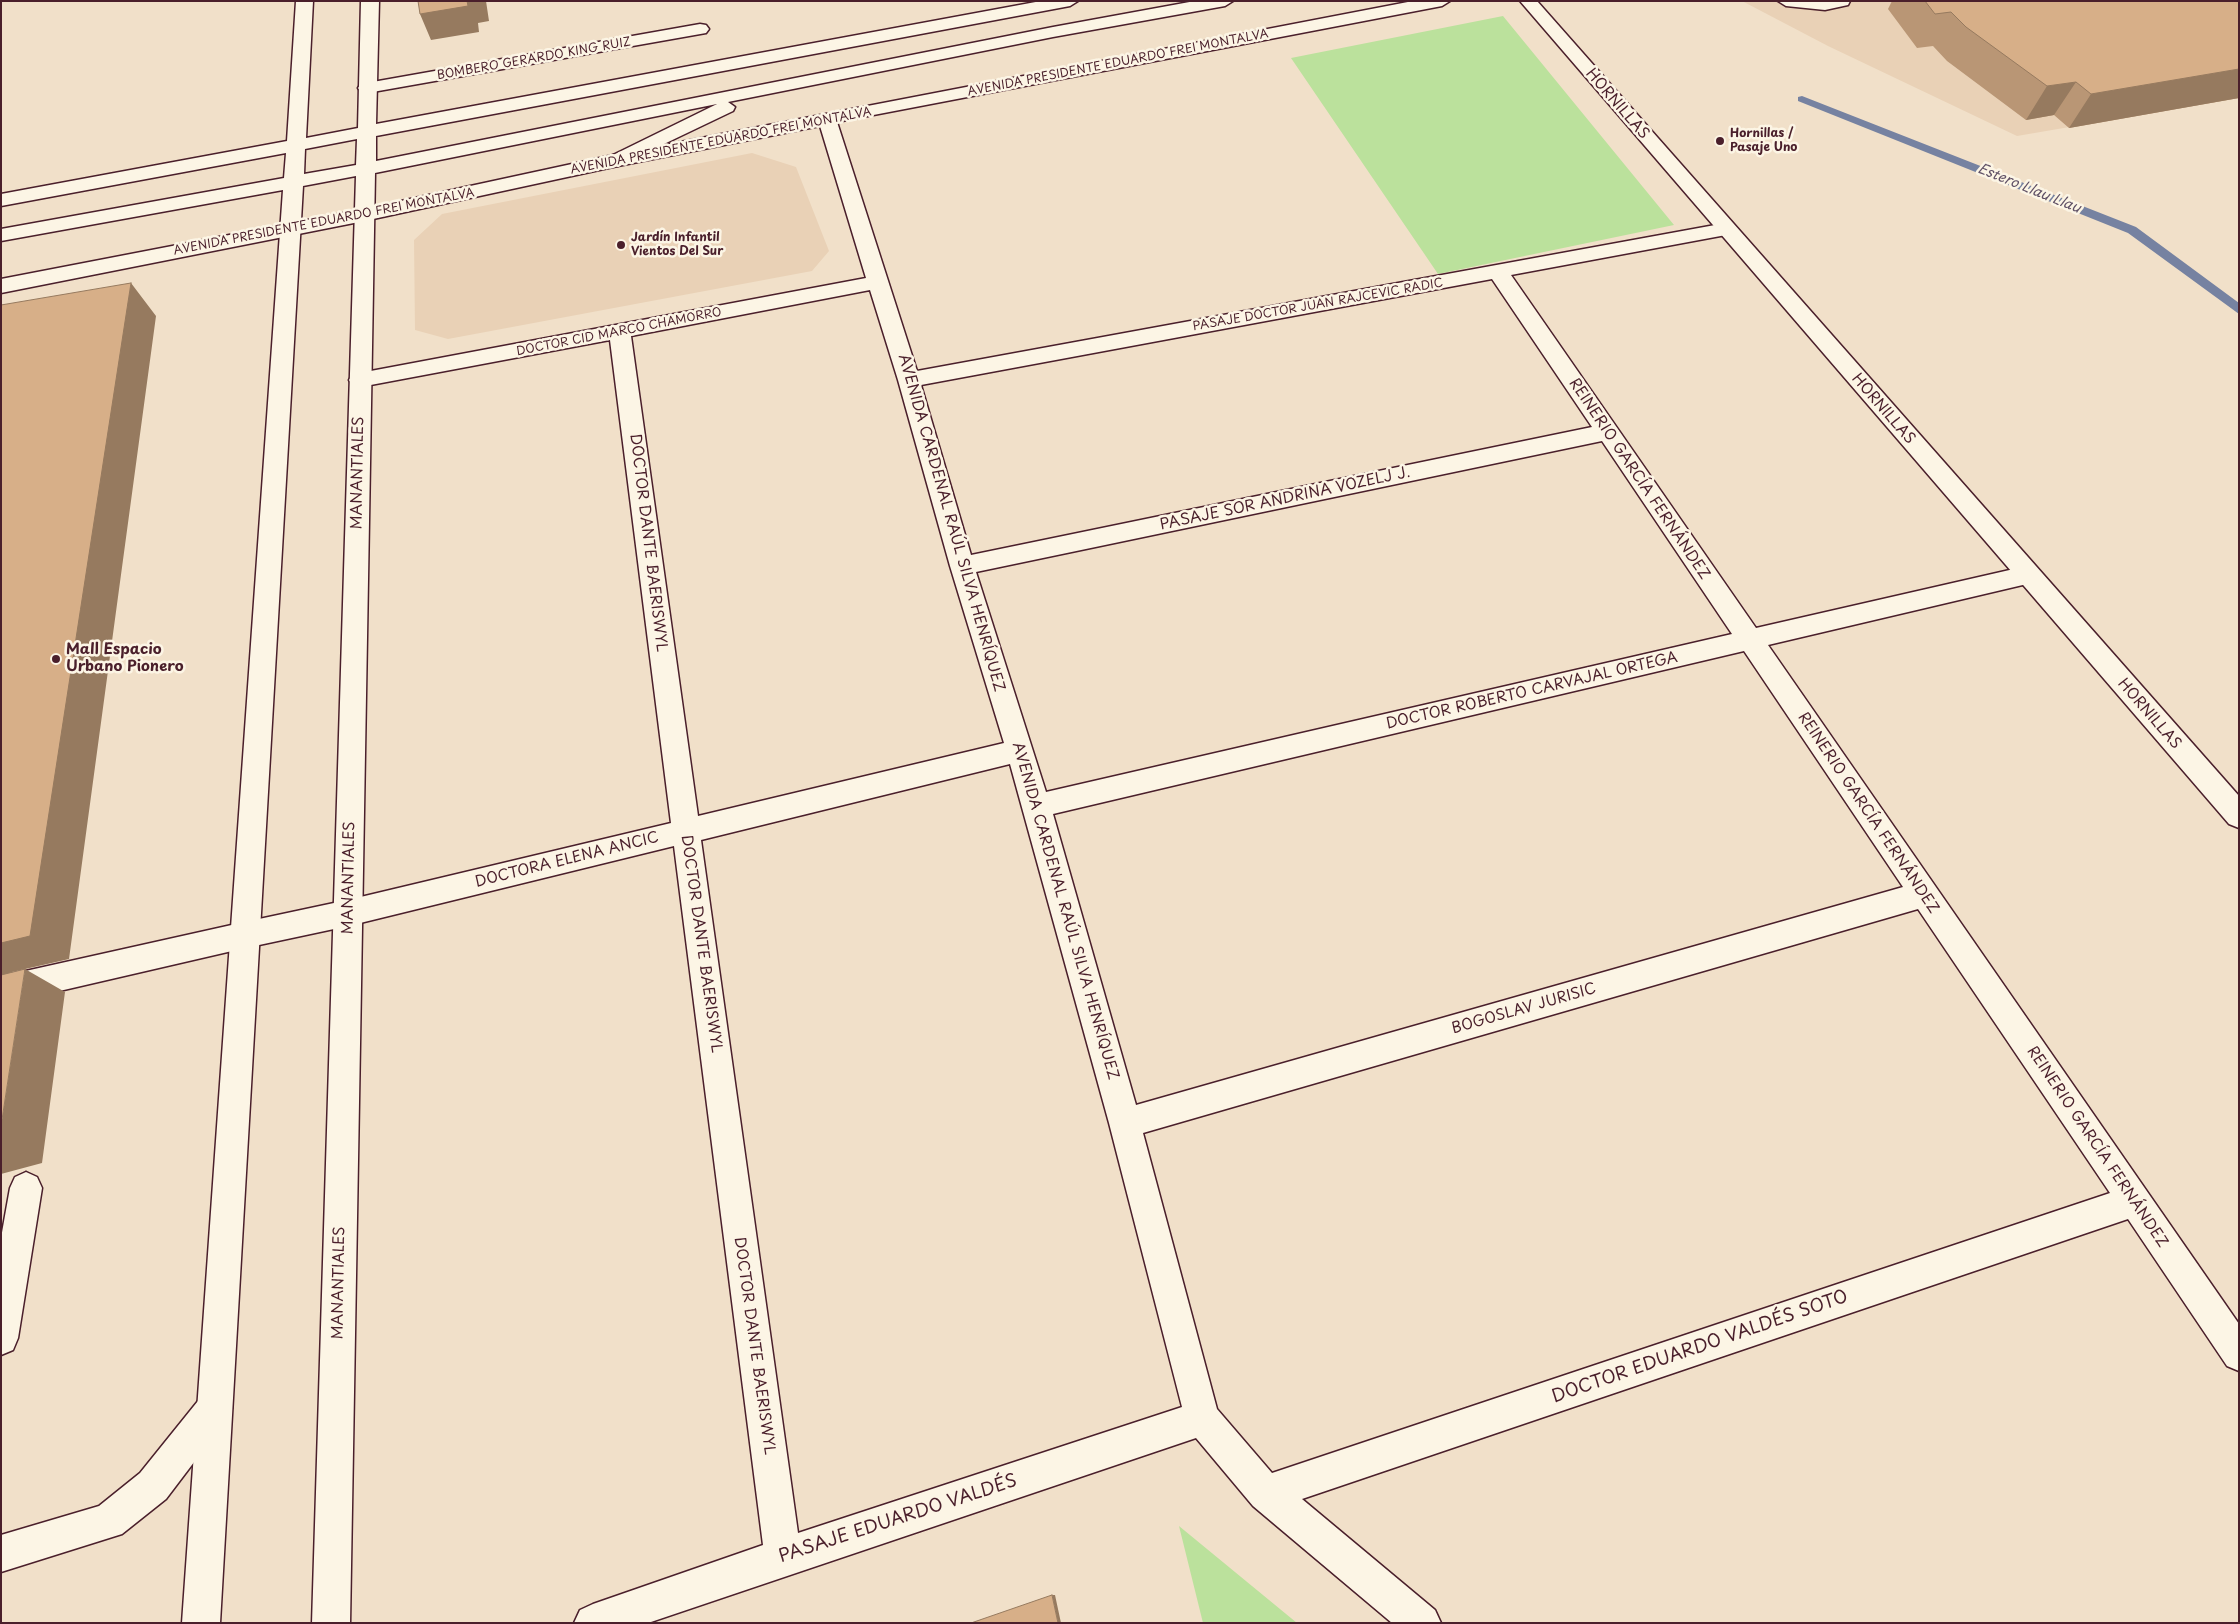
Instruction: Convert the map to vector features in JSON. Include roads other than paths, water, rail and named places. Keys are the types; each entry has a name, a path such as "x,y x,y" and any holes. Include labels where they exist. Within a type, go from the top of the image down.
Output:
{"street":[{"path":"200,1623 304,1"},
{"name":"MANANTIALES","path":"331,1623 370,1"},
{"path":"1,200 1070,1"},
{"path":"1,234 365,169 1053,32 1225,1"},
{"name":"AVENIDA PRESIDENTE EDUARDO FREI MONTALVA","path":"1,286 364,215 618,160 1048,75 1442,1"},
{"name":"HORNILLAS","path":"1528,1 2239,816"},
{"path":"1786,1 1826,5 1842,1"},
{"name":"BOMBERO GERARDO KING RUIZ","path":"368,88 700,29"},
{"path":"618,160 761,90"},
{"name":"AVENIDA CARDENAL RAÚL SILVA HENRÍQUEZ","path":"827,120 909,380 962,566 1037,806 1125,1123 1202,1418 1266,1493 1422,1623"},
{"name":"PASAJE DOCTOR JUAN RAJCEVIC RADIC","path":"909,380 1726,229"},
{"name":"REINERIO GARCÍA FERNÁNDEZ","path":"1498,272 2239,1354"},
{"name":"DOCTOR CID MARCO CHAMORRO","path":"360,380 878,282"},
{"name":"DOCTOR DANTE BAERISWYL","path":"620,332 782,1557"},
{"name":"PASAJE SOR ANDRINA VOZELJ J.","path":"962,566 1607,432"},
{"name":"DOCTOR ROBERTO CARVAJAL ORTEGA","path":"1037,806 2027,575"},
{"name":"DOCTORA ELENA ANCIC","path":"12,988 348,913 1019,752"},
{"name":"BOGOSLAV JURISIC","path":"1125,1123 1924,894"},
{"path":"1,1338 26,1188"},
{"name":"DOCTOR EDUARDO VALDÉS SOTO","path":"1266,1493 2134,1201"},
{"path":"1,1554 109,1521 153,1486 214,1408"},
{"name":"PASAJE EDUARDO VALDÉS","path":"593,1623 782,1557 1202,1418"}],"waterway":[{"name":"Estero Llau Llau","path":"1802,99 2132,230 2239,310"}],"place":[{"name":"Hornillas / Pasaje Uno","path":"1720,141"},
{"name":"Jardín Infantil Vientos Del Sur","path":"621,245"},
{"name":"Mall Espacio Urbano Pionero","path":"56,659"}]}
